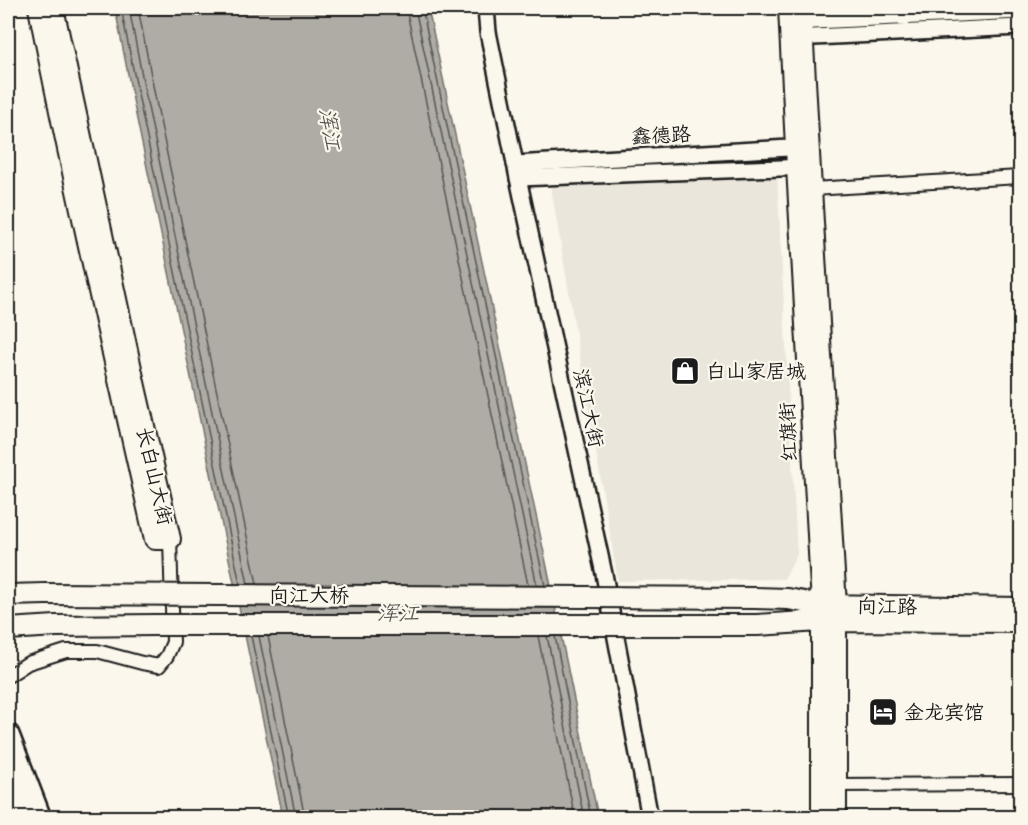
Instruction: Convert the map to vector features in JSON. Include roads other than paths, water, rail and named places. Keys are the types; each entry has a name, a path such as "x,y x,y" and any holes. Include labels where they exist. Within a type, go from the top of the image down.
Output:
{"highway":[{"path":"8,735 40,818"},
{"path":"8,784 20,818"}],"main road":[{"name":"长白山大街","path":"39,8 155,539 170,539 53,8"},
{"path":"796,22 803,167 812,189 829,613"},
{"name":"红旗街","path":"803,167 829,613 829,785 820,818"},
{"name":"向江大桥","path":"8,595 754,598"},
{"name":"向江路","path":"754,598 788,599 829,613 1020,622"},
{"name":"向江路","path":"757,625 829,613 1020,608"},
{"name":"向江大桥","path":"8,629 155,625 757,625"},
{"path":"829,785 837,818"}],"street":[{"name":"滨江大街","path":"486,8 488,32 604,574 650,818"},
{"path":"796,22 1020,11"},
{"path":"796,22 1020,27"},
{"name":"鑫德路","path":"517,171 802,147"},
{"name":"鑫德路","path":"517,171 803,167"},
{"path":"812,189 1020,177"},
{"path":"8,676 28,663 66,651 96,651 159,666 168,656 173,642 170,539"},
{"path":"829,785 1020,784"}],"water":[{"name":"浑江","path":"115,8 428,8 598,817 283,817"}],"place":[{"name":"白山家居城","path":"685,371"},
{"name":"金龙宾馆","path":"883,712"}]}
